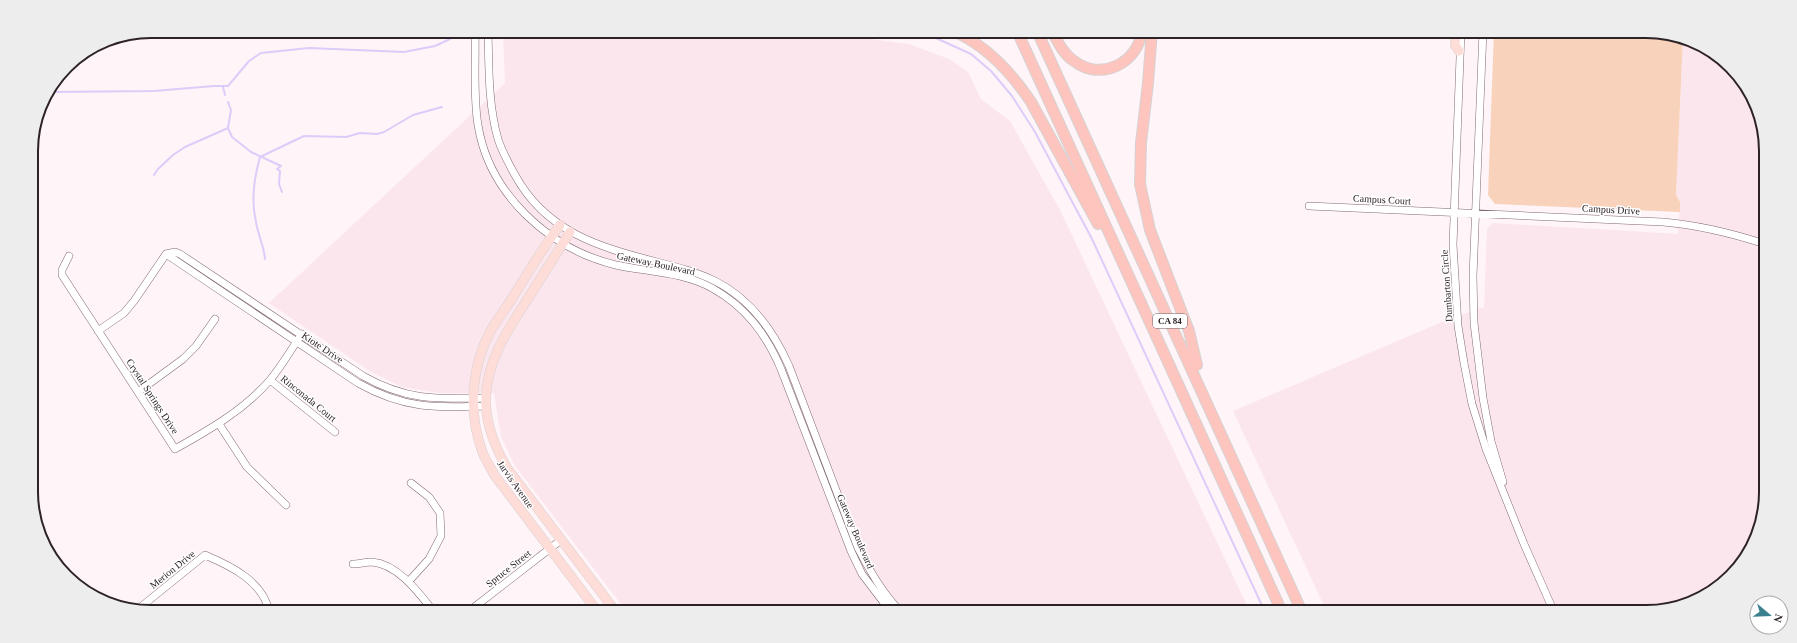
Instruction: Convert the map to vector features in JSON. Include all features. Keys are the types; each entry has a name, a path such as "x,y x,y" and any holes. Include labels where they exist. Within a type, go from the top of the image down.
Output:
{"highway":[{"path":"966,38 990,54 1005,68 1023,90 1141,302"},
{"name":"CA 84","path":"1020,38 1279,605"},
{"name":"CA 84","path":"1040,38 1299,605"},
{"name":"CA 84","path":"1047,38 1306,605"},
{"path":"1056,38 1065,53 1074,62 1095,70 1106,70 1128,60 1136,49 1140,38"},
{"path":"1151,38 1148,84 1140,150 1140,184 1143,204 1150,230 1189,331 1196,365"}],"main road":[{"path":"1456,38 1455,45 1459,51"},
{"name":"Jarvis Avenue","path":"560,225 491,331 481,353 475,378 473,402 476,428 483,452 495,476 593,605"},
{"name":"Jarvis Avenue","path":"570,232 503,337 495,357 486,402 496,447 507,468 611,605"}],"street":[{"name":"Gateway Boulevard","path":"475,38 478,124 487,157 493,172 506,193 535,222 563,243 594,258 616,265 691,279 712,288 745,312 768,341 782,369 851,551 862,574 886,605"},
{"name":"Gateway Boulevard","path":"488,38 490,91 493,118 499,141 522,187 540,209 570,232 600,246 694,272 715,281 751,306 766,323 789,366 849,525 864,559 882,590 895,605"},
{"name":"Dumbarton Circle","path":"1460,38 1453,213 1454,279 1464,363 1472,404 1486,449 1518,530 1551,605"},
{"name":"Dumbarton Circle","path":"1483,38 1473,276 1477,359 1492,441 1518,530"},
{"name":"Campus Court","path":"1309,206 1453,213"},
{"name":"Campus Drive","path":"1453,213 1602,218 1688,224 1726,232 1759,242"},
{"name":"Kiote Drive","path":"166,254 175,252 180,254 363,376 380,385 398,392 434,399 486,402"},
{"name":"Kiote Drive","path":"166,254 358,383 376,393 395,401 433,407 473,402"},
{"path":"98,331 124,313 166,254"},
{"name":"Crystal Springs Drive","path":"69,256 62,270 62,275 175,449 219,424 246,402 270,380 302,334"},
{"path":"138,392 183,359 196,346 215,319"},
{"name":"Rinconada Court","path":"270,380 335,432"},
{"path":"219,424 247,467 286,506"},
{"path":"409,581 429,560 442,536 440,513 429,497 411,483"},
{"name":"Spruce Street","path":"478,604 561,540"},
{"name":"Merion Drive","path":"144,604 205,555 223,562 252,581 268,605"},
{"path":"353,564 373,562 390,568 409,581 428,605"}],"shaded area":[{"path":"503,38 862,38 909,44 949,59 968,72 981,99 1010,121 1060,210 1247,605 622,605 515,466 501,437 494,393 439,393 402,387 371,372 269,303 505,83"},
{"path":"1494,38 1653,38 1683,44 1676,195 1680,202 1680,212 1495,204 1488,195"},
{"path":"1683,44 1715,61 1736,82 1750,108 1758,137 1759,499 1753,528 1736,561 1715,582 1702,590 1675,601 1653,605 1324,605 1233,411 1449,319 1484,307 1487,230 1490,225 1494,223 1678,234 1680,202 1676,195"}],"waterway":[{"path":"936,38 971,54 991,71 1012,96 1035,132 1092,239 1262,605"},
{"path":"55,92 154,91 228,86 249,61 261,53 309,48 404,52 435,46 450,39"},
{"path":"223,87 225,95"},
{"path":"228,102 231,110 228,128 232,137 251,152 281,166 277,169 280,171 279,184 282,192"},
{"path":"265,259 254,214 253,198 256,173 260,157 304,136 346,137 360,133 377,134 384,132 413,115 442,107"},
{"path":"154,175 158,169 173,155 185,147 228,128"}]}
